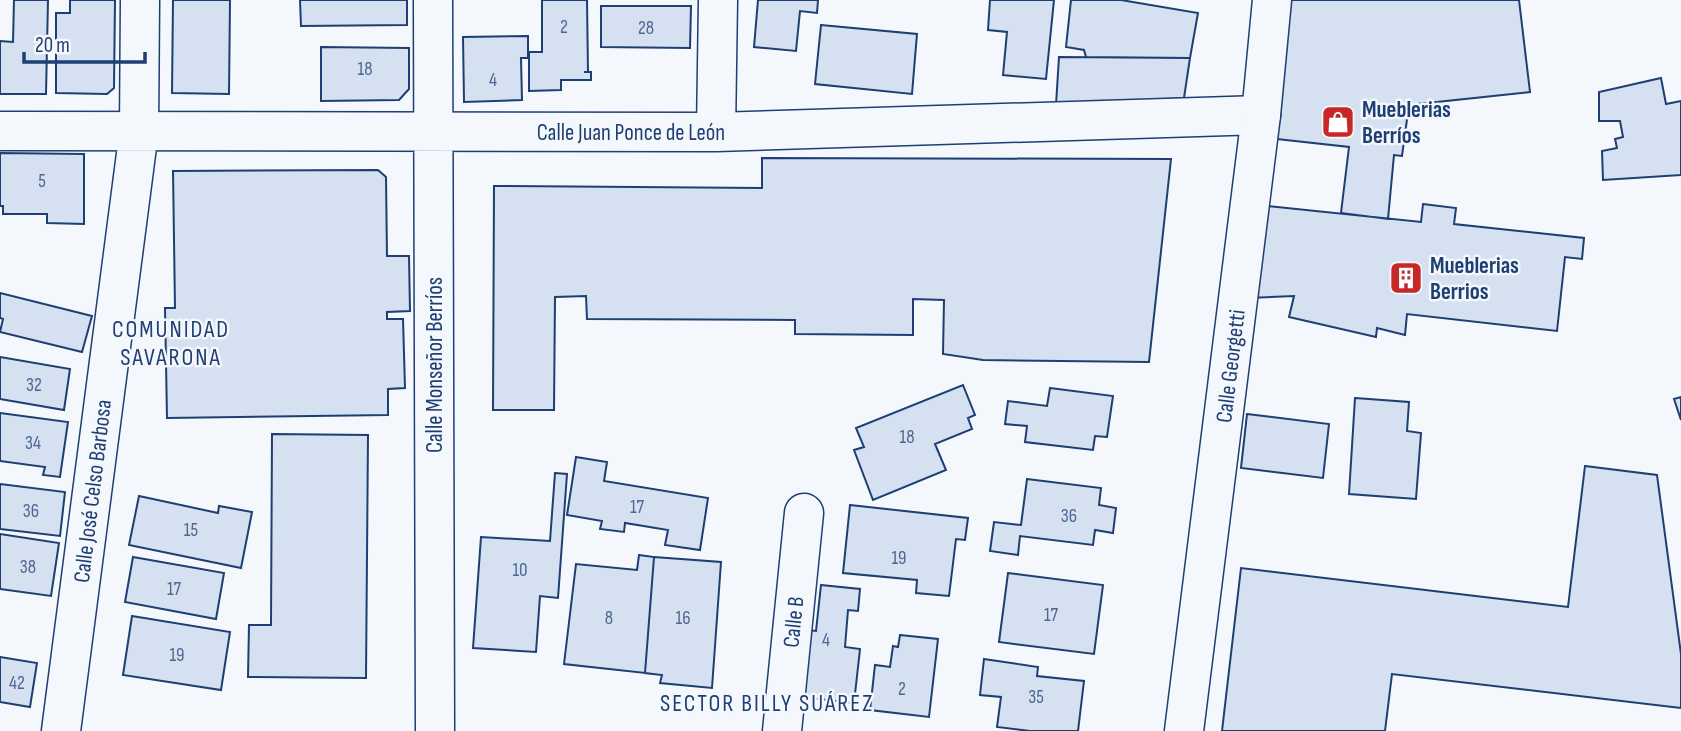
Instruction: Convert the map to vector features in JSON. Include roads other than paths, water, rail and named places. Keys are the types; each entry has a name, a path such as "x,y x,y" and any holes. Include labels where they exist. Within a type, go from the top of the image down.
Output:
{"street":[{"name":"Calle José Celso Barbosa","path":"61,731 139,131 140,0"},
{"name":"Calle Monseñor Berríos","path":"433,0 435,731"},
{"path":"716,132 718,0"},
{"name":"Calle Georgetti","path":"1184,731 1261,115 1272,0"},
{"name":"Calle Juan Ponce de León","path":"0,131 716,132 1261,115"},
{"name":"Calle B","path":"782,731 804,513"}],"place":[{"name":"Mueblerias Berríos","path":"1338,122"},
{"name":"Mueblerias Berrios","path":"1406,278"}],"district":[{"name":"COMUNIDAD SAVARONA","path":"171,343"},
{"name":"SECTOR BILLY SUÁREZ","path":"767,703"}]}
